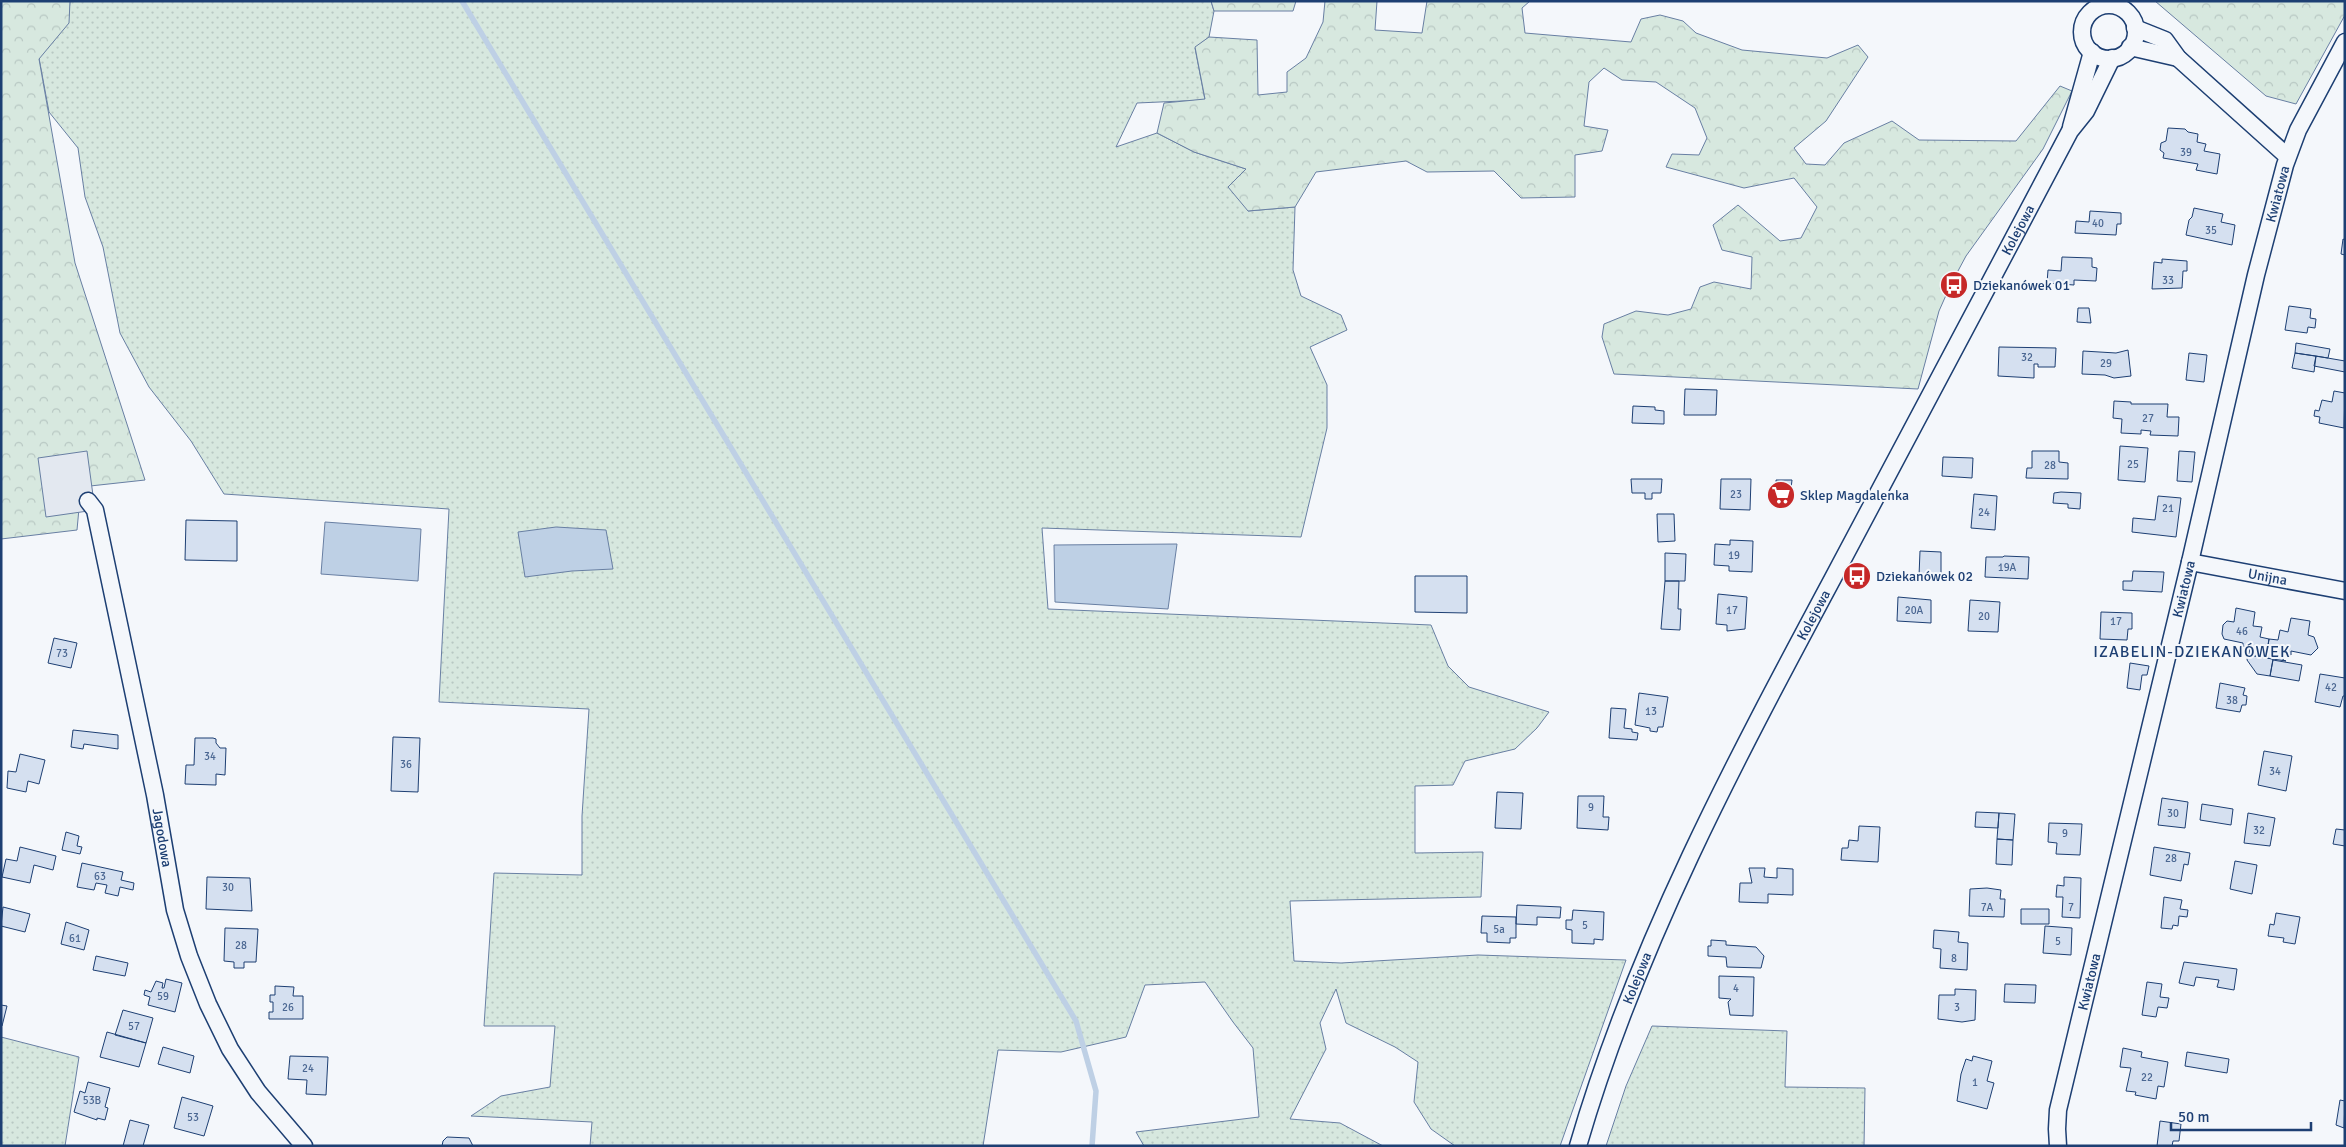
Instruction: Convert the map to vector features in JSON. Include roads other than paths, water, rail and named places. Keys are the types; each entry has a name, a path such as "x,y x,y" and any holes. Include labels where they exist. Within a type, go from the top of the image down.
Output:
{"street":[{"path":"2111,3 2128,13 2135,28 2134,40 2124,53 2112,58 2099,57 2084,42 2082,34 2084,21 2088,7 2111,3"},
{"path":"2135,28 2165,40 2178,58 2287,156"},
{"name":"Kwiatowa","path":"2058,1146 2058,1110 2190,562 2256,275 2287,156 2298,130 2345,42"},
{"path":"2130,47 2178,58"},
{"name":"Kolejowa","path":"2070,131 2092,52"},
{"name":"Kolejowa","path":"1578,1146 1596,1082 1659,927 1734,766 2070,131 2086,111 2112,58"},
{"name":"Jagodowa","path":"88,501 94,510 155,795 175,910 189,956 208,1004 230,1049 258,1092 304,1146"},
{"name":"Unijna","path":"2190,562 2345,591"}],"water":[{"path":"325,522 421,529 418,581 321,574"},
{"path":"556,527 606,530 613,569 572,571 525,577 518,532"},
{"path":"1177,544 1168,609 1055,602 1054,545"}],"waterway":[{"path":"462,1 1076,1021 1096,1091 1092,1146"}],"place":[{"name":"Dziekanówek 01","path":"1954,285"},
{"name":"Sklep Magdalenka","path":"1781,495"},
{"name":"Dziekanówek 02","path":"1857,576"}],"district":[{"name":"IZABELIN-DZIEKANÓWEK","path":"2192,652"}]}
